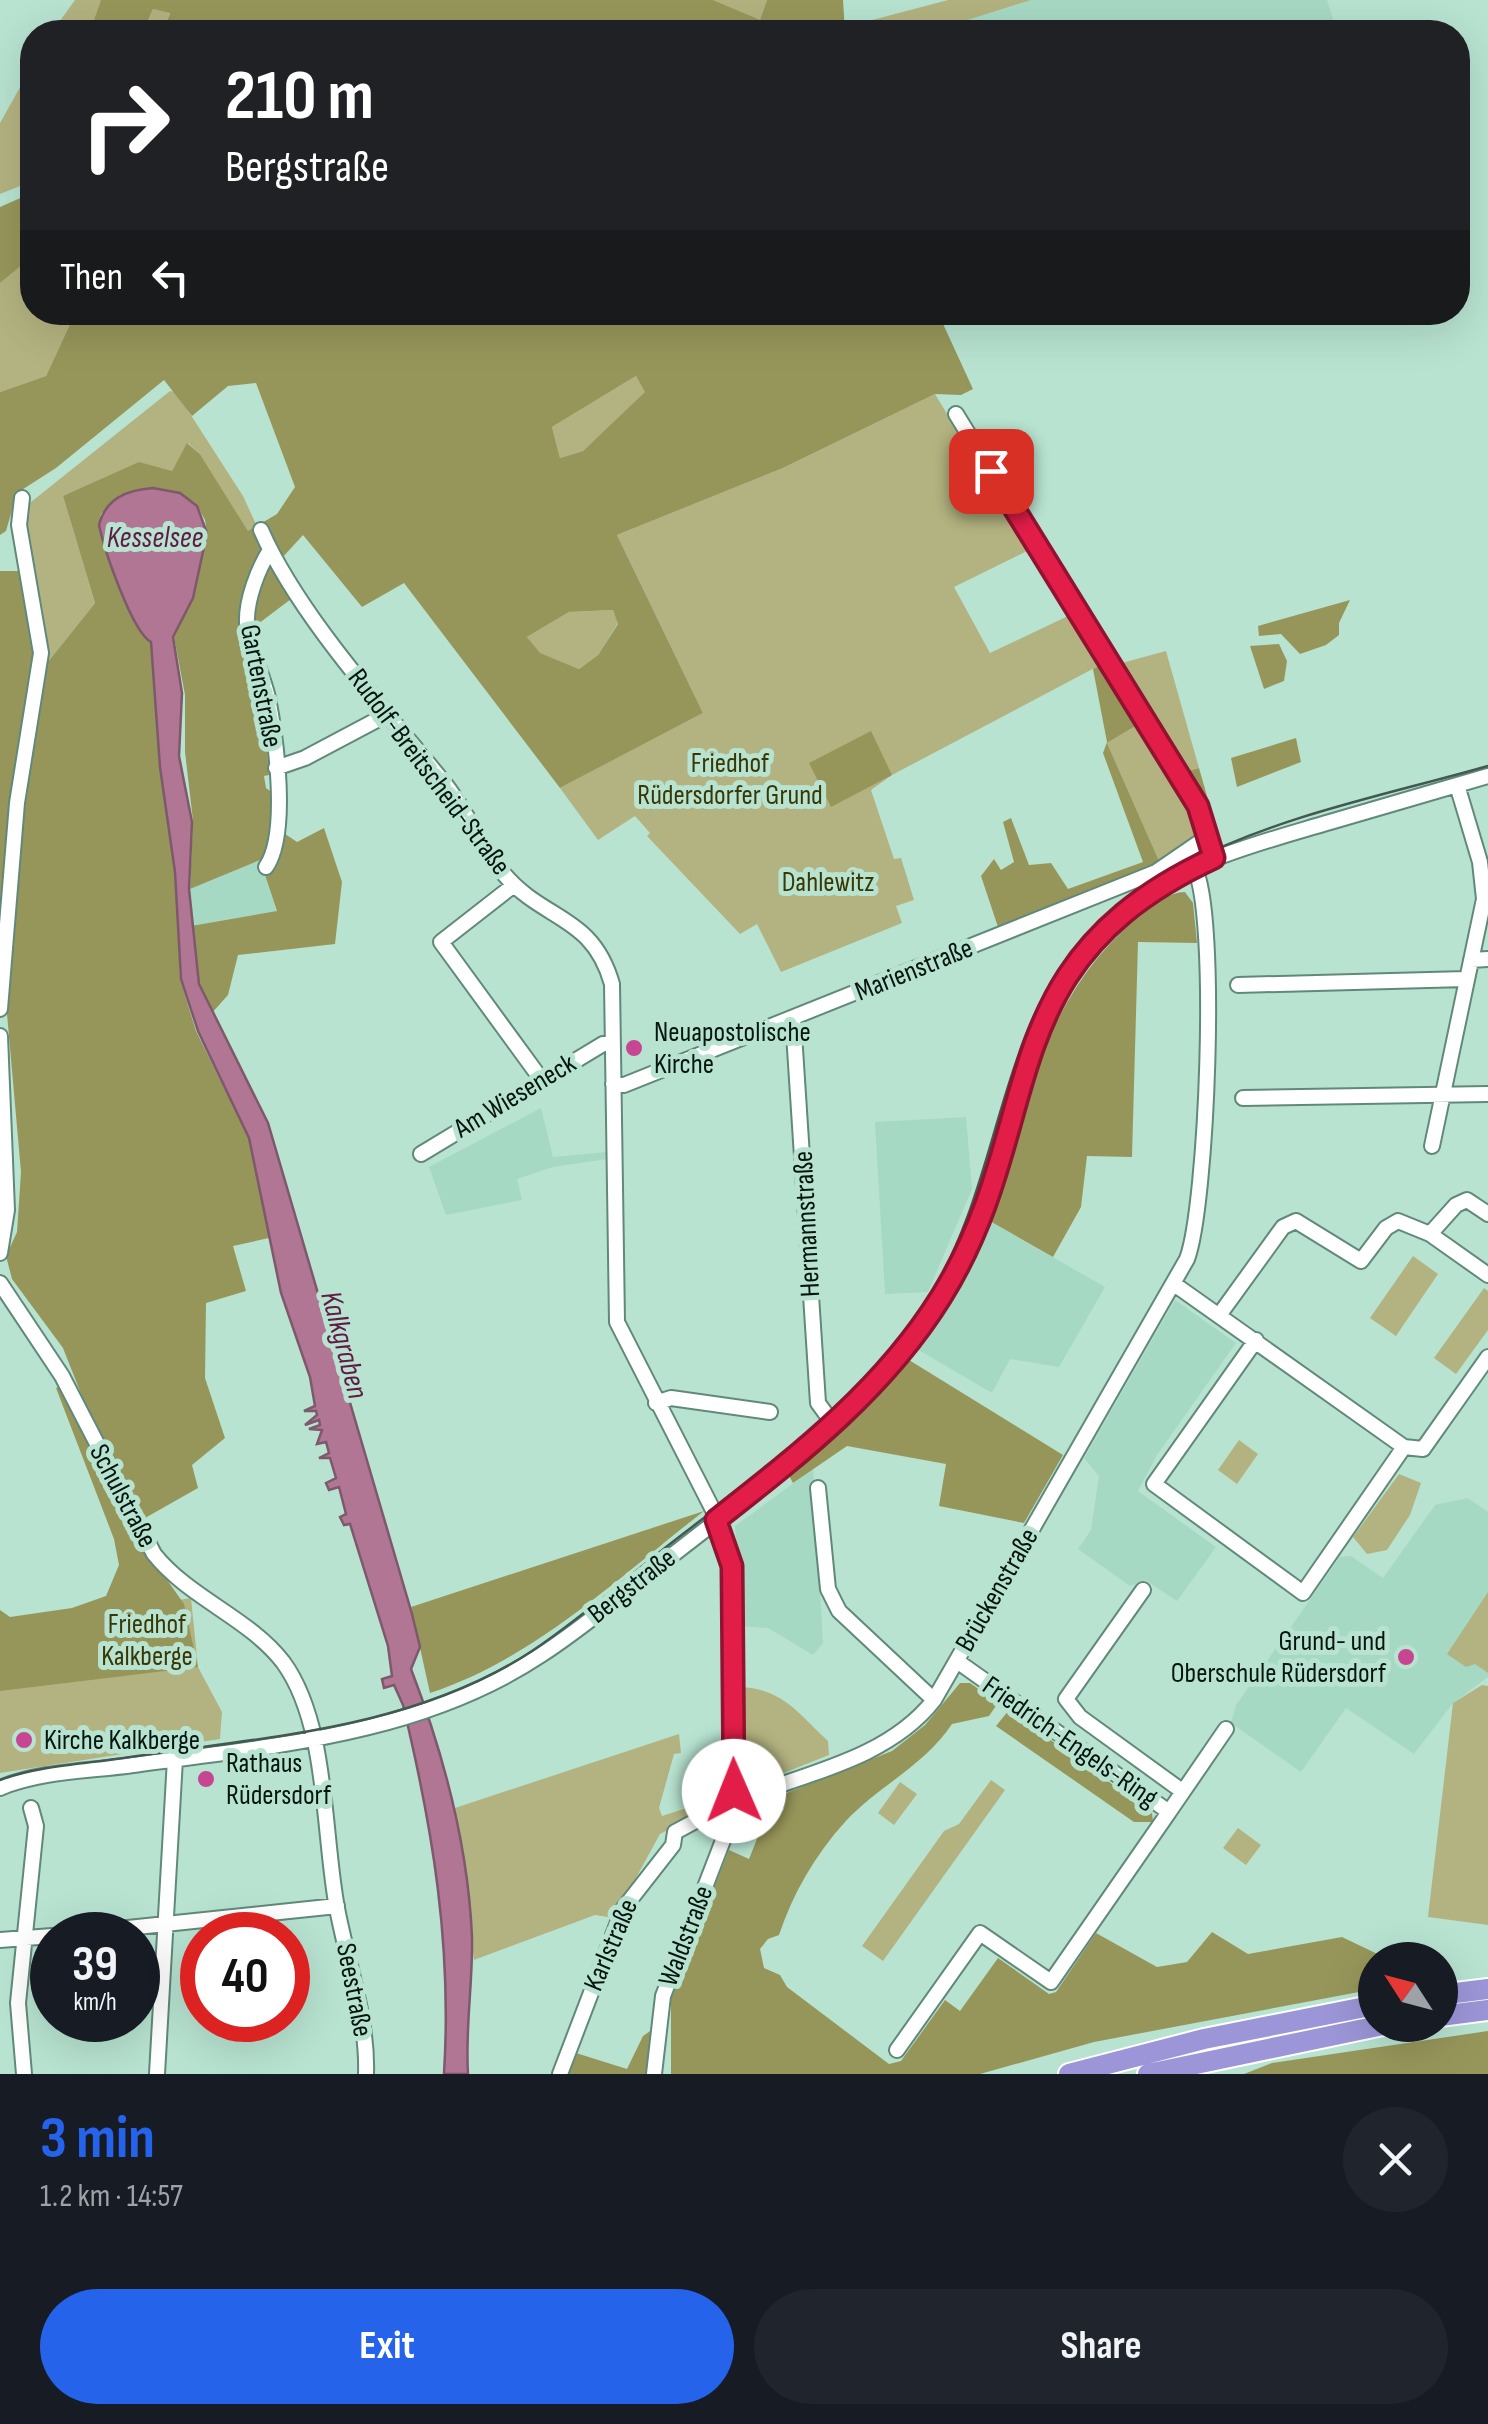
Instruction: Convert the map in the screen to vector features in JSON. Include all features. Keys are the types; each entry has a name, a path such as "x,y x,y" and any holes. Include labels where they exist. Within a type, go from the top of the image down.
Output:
{"highway":[{"path":"1458,1993 1488,1989"},
{"path":"1069,2074 1204,2038 1358,2008"},
{"path":"1458,2014 1488,2010"},
{"path":"1148,2074 1358,2030"}],"street":[{"path":"956,414 1198,806 1214,858"},
{"path":"0,1008 16,803 41,653 18,524 22,498"},
{"name":"Rudolf-Breitscheid-Straße","path":"261,530 270,550 388,714 446,786 514,885 578,929 604,954 612,984 617,1322 716,1520 732,1566 734,1802"},
{"name":"Gartenstraße","path":"266,867 276,852 276,768 268,700 247,628 259,567 270,550"},
{"name":"Gartenstraße","path":"276,768 305,758 388,714"},
{"path":"1194,867 1488,776"},
{"path":"1432,1146 1484,900 1480,862 1457,785"},
{"name":"Marienstraße","path":"613,1084 624,1085 1156,872 1208,837"},
{"name":"Brückenstraße","path":"734,1802 878,1746 914,1722 934,1700 1174,1284 1192,1246 1201,1195 1208,942 1202,890 1194,867"},
{"name":"Bergstraße","path":"0,1788 330,1736 417,1714 475,1691 553,1647 834,1425 911,1340 952,1278 990,1190 1034,1037 1060,986 1120,915 1194,867"},
{"path":"514,885 441,942 541,1079"},
{"path":"1471,960 1488,960"},
{"path":"1238,985 1466,979"},
{"name":"Hermannstraße","path":"793,1018 818,1403 834,1425"},
{"path":"0,1036 7,1194 0,1254"},
{"name":"Am Wieseneck","path":"421,1154 541,1079 603,1044 611,1044"},
{"path":"1243,1098 1488,1094"},
{"path":"1430,1234 1456,1204 1467,1200 1488,1214"},
{"path":"1220,1314 1291,1222 1302,1221 1362,1261 1393,1222 1430,1234 1488,1275"},
{"name":"Schulstraße","path":"0,1283 62,1376 154,1554 174,1577 281,1660 305,1706 336,1906"},
{"path":"1174,1284 1404,1447 1423,1449 1488,1357"},
{"path":"1256,1340 1154,1484 1156,1489 1304,1593 1404,1447"},
{"path":"656,1403 671,1398 770,1412"},
{"path":"818,1488 828,1589 839,1610 934,1700"},
{"path":"1143,1590 1066,1699 1080,1717 1182,1791"},
{"name":"Friedrich-Engels-Ring","path":"897,2050 980,1933 1050,1982 1169,1812 957,1662"},
{"path":"1169,1812 1226,1729"},
{"path":"156,2074 175,1759"},
{"name":"Karlstraße","path":"560,2074 626,1903 672,1845 676,1832 734,1802"},
{"name":"Waldstraße","path":"654,2074 663,1996 727,1832 734,1802"},
{"path":"24,2074 18,2003 36,1826 31,1808"},
{"path":"160,1924 336,1906"},
{"name":"Seestraße","path":"336,1906 365,2040 366,2074"},
{"path":"0,1940 30,1938"}],"shaded area":[{"path":"1031,0 1327,0 1333,20 968,20"},
{"path":"260,860 277,912 191,926 190,889"},
{"path":"541,1108 553,1157 607,1152 607,1159 553,1167 517,1179 522,1200 446,1215 429,1167"},
{"path":"966,1117 972,1189 928,1292 885,1294 875,1122"},
{"path":"988,1220 1105,1287 1059,1367 1010,1359 992,1393 917,1349 962,1282"},
{"path":"1175,1300 1236,1343 1157,1455 1138,1491 1216,1547 1177,1601 1145,1580 1130,1586 1078,1549 1091,1530 1099,1476 1084,1458"},
{"path":"813,1469 823,1643 813,1655 768,1628 741,1626 735,1526"},
{"path":"1468,1498 1488,1512 1488,1677 1453,1703 1414,1754 1346,1708 1301,1772 1231,1723 1236,1705 1340,1557 1351,1556 1383,1578 1435,1505"}],"green space":[{"path":"75,0 105,0 96,20 61,20"},
{"path":"101,0 713,0 760,20 167,20 170,13 153,9 148,20 94,20"},
{"path":"713,0 767,0 758,20"},
{"path":"767,0 843,0 844,20 760,20"},
{"path":"948,0 1031,0 968,20 872,20"},
{"path":"153,9 170,12 167,20 148,20"},
{"path":"20,87 20,186 0,194 0,123"},
{"path":"20,198 20,267 0,283 0,207"},
{"path":"20,267 20,325 70,325 46,376 0,392 0,283"},
{"path":"70,325 944,325 973,389 961,395 935,394 783,468 617,535 703,713 560,788 404,583 362,607 303,535 272,569 295,596 246,633 264,707 269,775 264,776 266,788 273,793 272,825 297,842 324,828 342,882 335,944 238,955 228,995 211,1014 199,984 191,926 277,911 260,860 190,889 193,821 185,752 185,695 174,637 193,598 207,533 205,520 197,506 179,493 153,487 120,495 101,514 104,541 117,582 135,621 151,642 160,767 175,871 180,979 196,1031 249,1138 269,1238 233,1246 246,1291 206,1303 205,1378 225,1438 192,1465 198,1488 138,1522 109,1465 63,1348 12,1279 6,1256 17,1232 21,1172 7,1014 21,809 47,663 95,603 63,496 139,462 172,471 187,443 200,454 248,531 277,514 295,487 256,383 228,386 192,416 164,380 56,468 17,493 6,531 0,535 0,392 46,376","holes":["636,376 645,392 583,451 560,458 552,427","613,610 618,624 598,655 579,669 540,653 527,637 569,612"]},
{"path":"636,376 646,392 583,451 560,458 552,427"},
{"path":"170,391 176,392 243,496 266,546 259,549 200,454 188,443 172,471 153,469 63,496 95,603 47,663 27,545 26,506"},
{"path":"935,394 1029,550 954,587 990,653 1070,615 1102,664 892,775 871,790 894,859 901,858 914,900 896,906 902,923 781,972 757,924 740,934 647,836 650,833 635,816 598,840 560,788 703,713 617,535 783,468"},
{"path":"0,571 18,571 34,632 36,665 0,974"},
{"path":"1350,600 1339,623 1339,635 1326,645 1300,654 1281,634 1259,636 1258,626"},
{"path":"613,610 618,623 598,655 579,669 539,653 527,637 569,612"},
{"path":"1279,644 1287,661 1284,681 1264,689 1250,646"},
{"path":"1166,651 1199,768 1184,772 1118,664"},
{"path":"1102,664 1139,724 1107,743 1160,863 998,927 981,876 994,859 1001,870 1014,862 1003,822 1011,818 1029,865 1051,863 1068,889 1143,862 1103,753 1107,742 1093,669"},
{"path":"1139,724 1191,808 1200,833 1160,863 1107,743"},
{"path":"871,731 892,775 831,807 809,763"},
{"path":"1296,738 1301,762 1237,787 1231,758"},
{"path":"1199,768 1217,831 1184,772"},
{"path":"1185,892 1193,903 1197,943 1138,942 1132,1157 1087,1156 1081,1207 1053,1257 988,1220 1026,1096 1059,1017 1081,980 1107,947 1139,917 1166,897"},
{"path":"1413,1256 1438,1274 1396,1336 1370,1318"},
{"path":"1484,1288 1488,1291 1488,1330 1456,1374 1434,1358"},
{"path":"909,1360 1063,1455 1024,1523 939,1506 946,1464 847,1446 793,1483 787,1472 852,1421"},
{"name":"Friedhof Kalkberge","path":"60,1386 151,1557 184,1604 198,1667 0,1691 0,1610 10,1617 72,1608 106,1596 119,1565 114,1539 56,1388"},
{"path":"1239,1440 1258,1454 1237,1484 1218,1470"},
{"path":"1399,1474 1421,1483 1410,1515 1387,1550 1367,1554 1353,1537"},
{"path":"704,1511 540,1638 505,1660 430,1693 411,1607"},
{"path":"1488,1592 1488,1673 1475,1664 1466,1667 1447,1654"},
{"path":"191,1598 198,1667 222,1712 220,1739 0,1773 0,1628"},
{"path":"960,1683 970,1683 998,1703 989,1716 952,1724 915,1764 845,1822 806,1875 779,1935 768,1939 760,1949 764,1968 780,1975 787,1987 889,2064 901,2061 945,2000 960,2011 998,1958 1049,1994 1056,1992 1096,1933 1157,1967 1187,1962 1212,1932 1248,1954 1342,1937 1358,1945 1358,1992 1094,2042 980,2074 671,2074 671,1997 729,1850 749,1859 759,1834 784,1809 769,1800 892,1751 925,1725"},
{"path":"1482,1685 1488,1686 1488,1925 1428,1917 1453,1703"},
{"path":"740,1687 768,1692 789,1704 828,1741 829,1755 751,1786 745,1782"},
{"path":"1009,1710 1152,1813 1153,1822 1134,1822 996,1726"},
{"path":"679,1734 681,1753 674,1754 659,1808 662,1816 721,1797 721,1803 660,1834 614,1918 595,1915 474,1960 455,1808"},
{"path":"991,1780 1005,1790 883,1961 862,1946 944,1831 959,1824"},
{"path":"900,1782 917,1794 894,1825 878,1813"},
{"path":"1238,1828 1261,1845 1246,1865 1223,1848"},
{"path":"653,2029 650,2074 568,2074 576,2053 627,2069 643,2036"},
{"path":"1488,2031 1488,2074 1244,2074 1272,2063 1414,2042 1458,2042 1458,2035"}],"water":[{"name":"Kesselsee","path":"153,488 180,493 197,506 207,533 193,598 173,637 182,693 179,756 192,822 189,889 199,984 268,1123 412,1614 420,1647 411,1669 444,1767 460,1834 470,1902 468,2074 444,2074 445,1980 438,1888 403,1705 394,1685 384,1688 382,1679 392,1676 388,1646 350,1524 344,1525 340,1517 346,1514 339,1487 329,1490 326,1483 336,1478 330,1458 319,1458 329,1453 326,1442 317,1444 322,1430 309,1429 320,1425 319,1420 305,1425 317,1415 316,1411 304,1411 315,1406 310,1377 281,1293 249,1138 198,1031 181,979 175,872 160,767 151,642 128,607 99,525 107,508 119,497"}],"tram line":[{"path":"0,1780 45,1768 282,1736 386,1714 486,1677 532,1651 775,1462 842,1402 902,1336 928,1299 960,1236 1025,1037 1059,972 1104,921 1158,880 1219,848 1352,802 1488,766"}],"place":[{"name":"Neuapostolische Kirche","path":"634,1048"},
{"name":"Grund- und Oberschule Rüdersdorf","path":"1406,1657"},
{"name":"Kirche Kalkberge","path":"24,1740"},
{"name":"Rathaus Rüdersdorf","path":"206,1779"}],"route":[{"path":"734,1791 732,1566 716,1520 834,1425 903,1349 941,1297 990,1190 1034,1037 1048,1004 1072,968 1103,932 1138,901 1214,858 1198,806 991,471"}],"park label":[{"name":"Friedhof Rüdersdorfer Grund","path":"730,779"},
{"name":"Dahlewitz","path":"828,882"}],"water label":[{"name":"Kalkgraben","path":"344,1345"}]}
